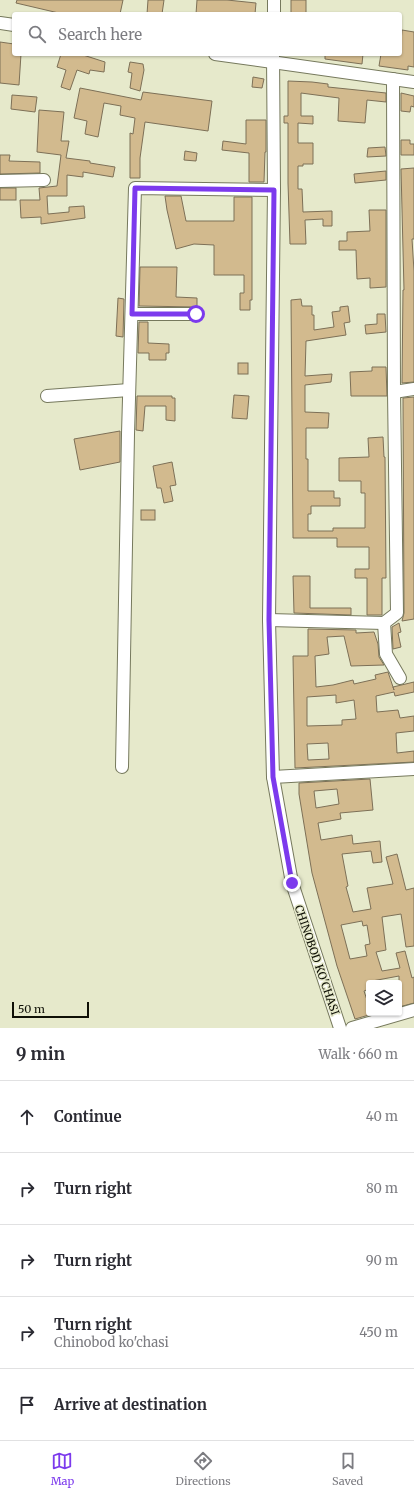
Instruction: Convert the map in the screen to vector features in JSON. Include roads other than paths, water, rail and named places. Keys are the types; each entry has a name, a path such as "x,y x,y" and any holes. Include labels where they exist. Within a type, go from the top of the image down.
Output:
{"street":[{"path":"274,0 274,12"},
{"path":"0,23 12,25"},
{"path":"244,56 273,58 414,82"},
{"name":"CHINOBOD KO'CHASI","path":"273,58 274,190 269,620 273,777 292,883 340,1028"},
{"path":"269,620 384,623 397,613 394,392 394,79"},
{"path":"0,182 44,180"},
{"path":"122,767 135,188 274,190"},
{"path":"132,314 196,314"},
{"path":"394,392 414,388"},
{"path":"47,396 130,390"},
{"path":"384,623 386,654 400,678"},
{"path":"273,777 414,769"},
{"path":"352,1028 414,1010"}]}
